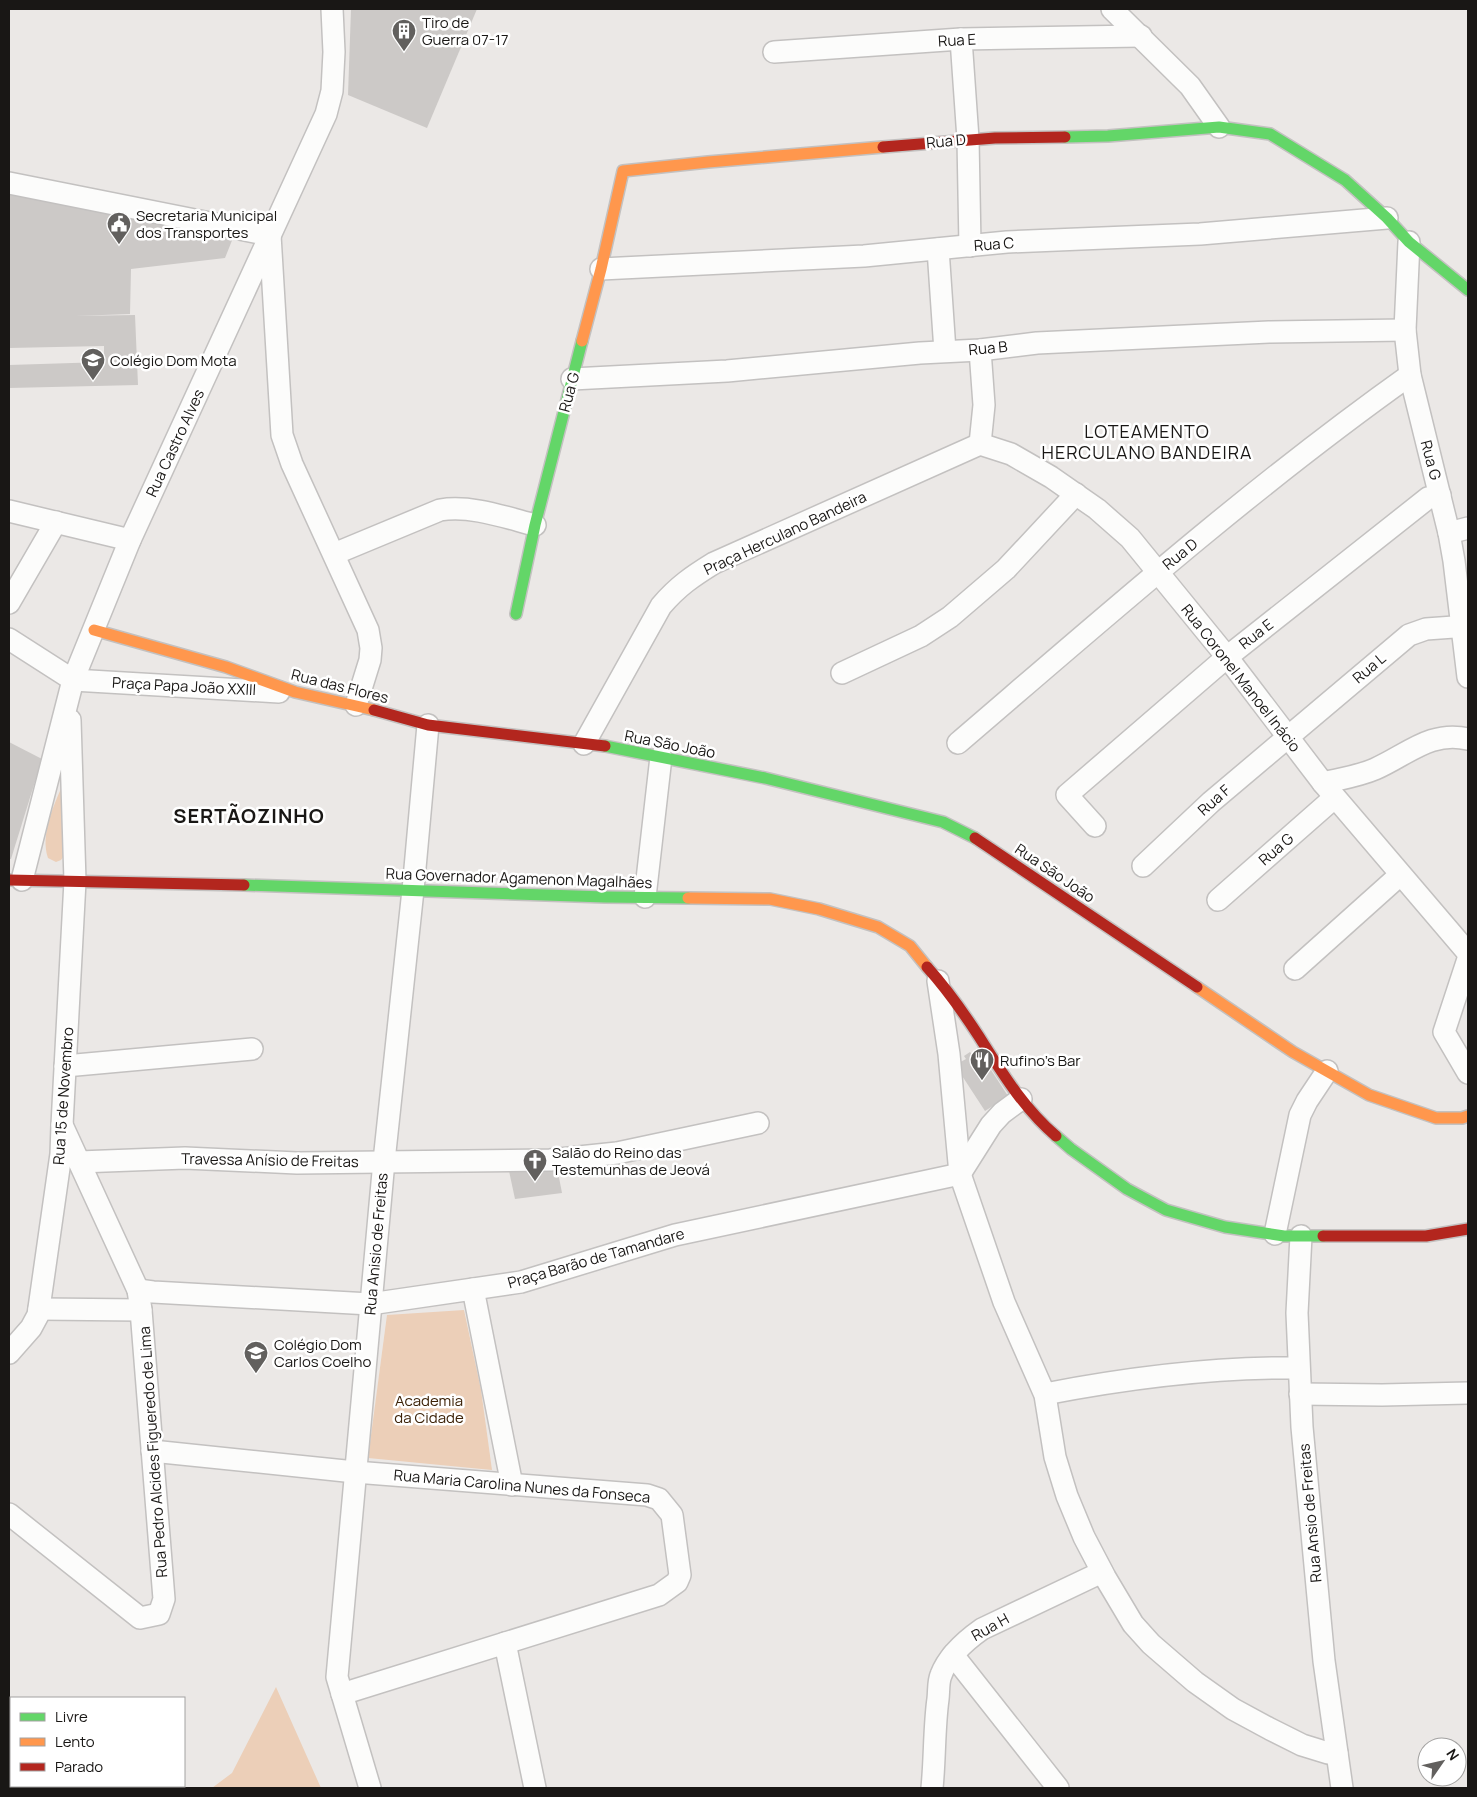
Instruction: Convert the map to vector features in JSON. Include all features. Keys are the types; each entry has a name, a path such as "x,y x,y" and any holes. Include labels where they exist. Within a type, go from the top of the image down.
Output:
{"street":[{"name":"Rua Castro Alves","path":"15,880 71,688 130,540 326,114 332,91 334,52 332,9"},
{"path":"1112,9 1190,86 1219,127"},
{"name":"Rua E","path":"774,52 961,39 1141,36"},
{"path":"961,39 968,139 970,246"},
{"name":"Rua D","path":"624,170 968,139 1108,136 1219,127 1270,134 1345,180 1387,218"},
{"name":"Rua G","path":"516,614 534,525 601,269 624,170"},
{"path":"9,183 270,235 282,435 292,464 368,630 371,648 370,660 356,705"},
{"path":"1387,218 1409,242 1468,290"},
{"name":"Rua C","path":"601,269 864,256 1007,242 1200,234 1387,218"},
{"name":"Rua G","path":"1409,242 1405,330 1410,375 1440,495 1458,531 1468,678"},
{"path":"938,249 945,351"},
{"name":"Rua B","path":"572,379 727,371 945,351 980,350 1037,343 1269,332 1405,330"},
{"path":"980,350 984,405 980,444"},
{"name":"Rua D","path":"958,743 1158,572 1318,443 1410,375"},
{"name":"Rua Coronel Manoel Inácio","path":"980,444 1011,454 1051,477 1097,509 1130,538 1227,657 1328,791 1468,953"},
{"name":"Praça Herculano Bandeira","path":"584,744 661,606 688,578 714,563 980,444"},
{"path":"842,673 922,636 950,617 1006,569 1076,494"},
{"name":"Rua E","path":"1095,826 1067,795 1227,657 1428,498 1440,495"},
{"path":"334,554 440,510 463,509 534,525"},
{"path":"9,511 130,540"},
{"path":"9,603 56,522"},
{"name":"Rua L","path":"1288,737 1409,635 1426,629 1465,626"},
{"name":"Rua das Flores","path":"94,630 226,667 295,692 356,705 428,725 584,744"},
{"path":"9,640 71,688"},
{"name":"Praça Papa João XXIII","path":"71,688 295,692"},
{"name":"Rua 15 de Novembro","path":"9,1353 31,1328 38,1315 59,1164 75,881 71,688"},
{"name":"Rua Anisio de Freitas","path":"370,1788 337,1677 370,1304 413,890 428,725"},
{"path":"1328,791 1430,740 1451,736 1468,738"},
{"name":"Rua F","path":"1143,866 1211,802 1288,737"},
{"name":"Rua São João","path":"584,744 765,778 943,822 982,841 1293,1052 1369,1096 1436,1118 1462,1118 1468,1116"},
{"path":"645,897 660,757"},
{"name":"Rua G","path":"1218,900 1328,791"},
{"path":"1295,969 1400,875"},
{"name":"Rua Governador Agamenon Magalhães","path":"15,880 770,900 819,909 878,927 910,946 938,979 978,1035 994,1062 1043,1125 1071,1148 1128,1189 1166,1210 1225,1228 1284,1236 1426,1236 1468,1229"},
{"path":"1468,959 1444,1032 1468,1073"},
{"path":"938,979 949,1054 960,1174 1004,1302 1045,1394 1055,1456 1067,1496 1084,1537 1102,1572 1133,1624 1151,1644 1195,1682 1233,1709 1278,1733 1302,1745 1328,1753 1337,1753"},
{"path":"65,1066 252,1049"},
{"path":"1275,1234 1300,1115 1307,1101 1327,1072"},
{"path":"960,1174 990,1125 1021,1099"},
{"name":"Travessa Anísio de Freitas","path":"79,1162 185,1158 297,1163 384,1160 550,1160 617,1153 758,1123"},
{"path":"62,1125 140,1300"},
{"name":"Praça Barão de Tamandare","path":"39,1309 140,1300 153,1292 370,1304 474,1289 521,1282 675,1235 960,1174"},
{"name":"Rua Ansio de Freitas","path":"1301,1236 1297,1313 1298,1368 1324,1661 1342,1788"},
{"path":"474,1289 512,1484"},
{"name":"Rua Pedro Alcides Figueredo de Lima","path":"9,1514 140,1618 159,1614 164,1599 140,1300"},
{"path":"1045,1394 1142,1378 1262,1368 1298,1368"},
{"path":"1300,1394 1468,1393"},
{"name":"Rua Maria Carolina Nunes da Fonseca","path":"152,1451 355,1472 647,1495 659,1499 672,1516 680,1575 677,1582 659,1595 342,1694"},
{"name":"Rua H","path":"930,1788 935,1771 936,1714 941,1676 953,1655 967,1640 982,1629 1102,1572"},
{"path":"504,1643 535,1788"},
{"path":"953,1655 1058,1788"}],"green space":[{"path":"63,784 66,853 61,860 56,862 48,858 46,839 49,820"},
{"name":"Academia da Cidade","path":"464,1310 481,1390 492,1470 368,1458 387,1315"},
{"path":"276,1687 321,1788 212,1788 232,1773"},
{"path":"9,1750 10,1787 155,1788 9,1788"}],"building":[{"name":"Tiro de Guerra 07-17","path":"351,9 477,9 427,128 348,95"},
{"name":"Secretaria Municipal dos Transportes","path":"9,187 235,233 225,258 131,269 130,314 75,316 135,315 138,385 9,388 9,365 104,362 104,346 9,348"},
{"path":"9,742 42,759 11,859 9,859"},
{"name":"Rufino's Bar","path":"978,1050 1008,1096 985,1111 955,1065 966,1059 964,1056 970,1052 972,1054"},
{"name":"Salão do Reino das Testemunhas de Jeová","path":"557,1167 562,1193 515,1199 509,1171"}],"traffic: fast":[{"path":"1065,137 1108,136 1219,127 1270,134 1345,180 1387,218 1409,242 1468,290"},
{"path":"516,614 535,525 582,341"},
{"path":"605,746 765,778 943,822 975,838"},
{"path":"244,885 688,898"},
{"path":"1056,1136 1127,1189 1166,1210 1225,1227 1284,1236 1323,1236"}],"traffic: slow":[{"path":"582,341 601,269 623,171 883,147"},
{"path":"94,630 226,667 295,692 374,710"},
{"path":"688,898 770,899 819,909 878,927 910,946 927,967"},
{"path":"1197,987 1293,1052 1369,1095 1436,1118 1462,1118 1468,1116"}],"traffic: jam":[{"path":"883,147 995,138 1065,137"},
{"path":"374,710 428,725 605,746"},
{"path":"975,838 1197,987"},
{"path":"9,880 244,885"},
{"path":"927,967 960,1009 1023,1101 1056,1136"},
{"path":"1323,1236 1426,1236 1468,1229"}],"place":[{"name":"Tiro de Guerra 07-17","path":"404,52"},
{"name":"Secretaria Municipal dos Transportes","path":"119,245"},
{"name":"Colégio Dom Mota","path":"93,381"},
{"name":"Rufino's Bar","path":"982,1081"},
{"name":"Salão do Reino das Testemunhas de Jeová","path":"535,1182"},
{"name":"Colégio Dom Carlos Coelho","path":"256,1374"}],"district":[{"name":"LOTEAMENTO HERCULANO BANDEIRA","path":"1147,441"},
{"name":"SERTÃOZINHO","path":"249,815"}]}
